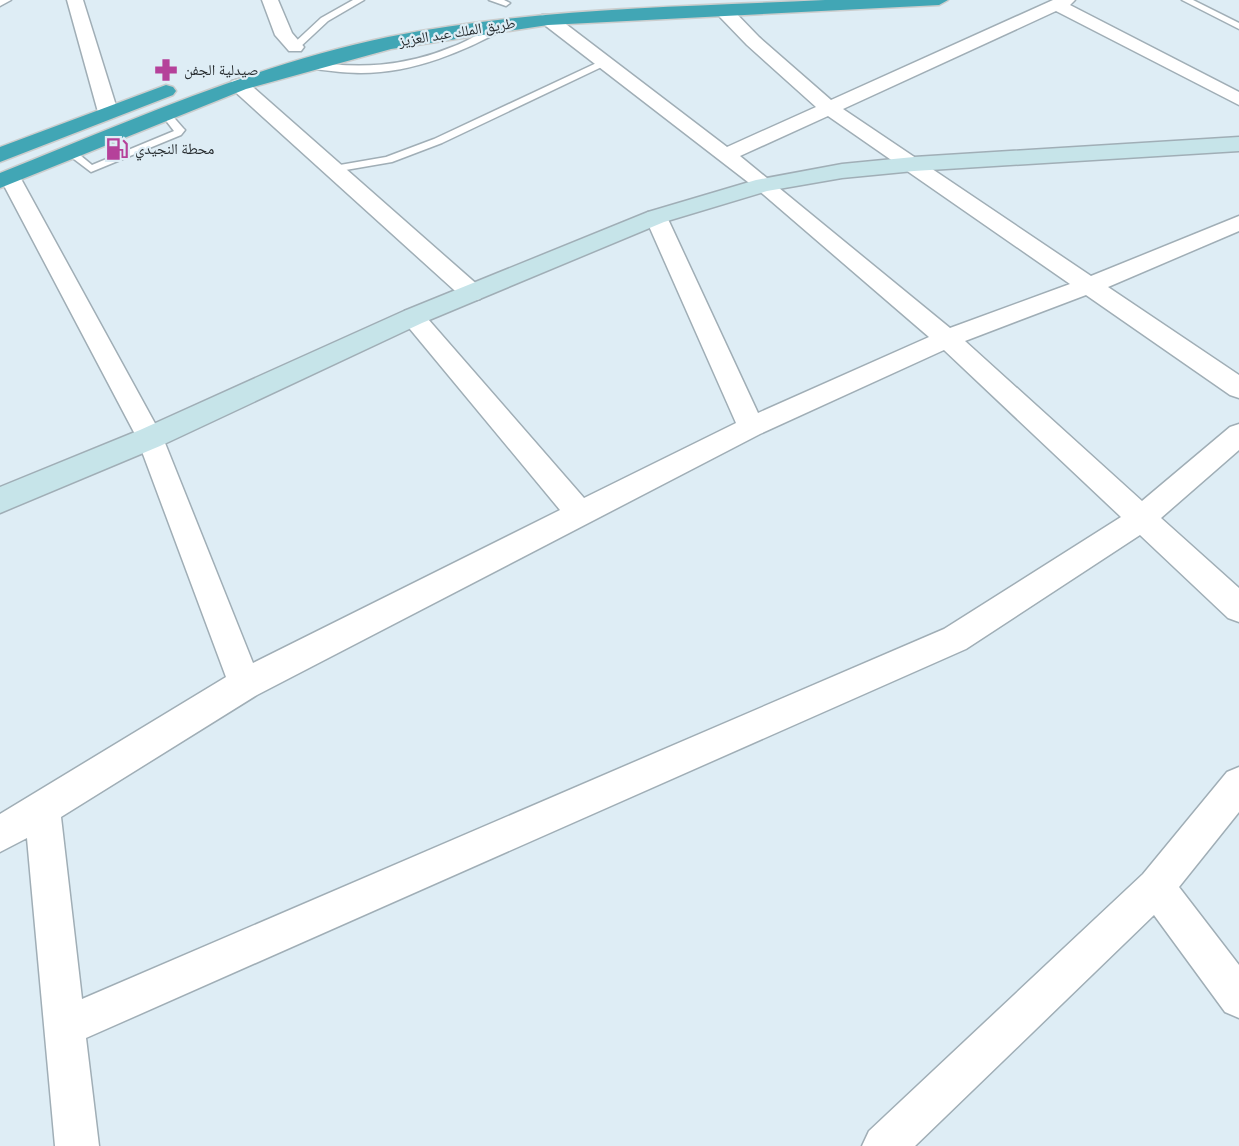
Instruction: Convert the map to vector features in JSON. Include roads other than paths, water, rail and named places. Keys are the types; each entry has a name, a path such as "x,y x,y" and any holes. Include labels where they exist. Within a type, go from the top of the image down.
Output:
{"highway":[{"name":"طريق الملك عبد العزيز","path":"491,4 558,0"},
{"name":"طريق الملك عبد العزيز","path":"5,179 166,114 235,73 303,65 389,43 508,23 548,19 939,0"},
{"path":"286,50 330,38"},
{"path":"0,154 184,84"}],"street":[{"path":"75,0 108,112"},
{"path":"270,0 284,35 286,50"},
{"path":"726,154 1062,2 1239,99"},
{"path":"725,12 753,41 829,108 1239,388"},
{"path":"548,19 726,154 947,339 1239,608"},
{"path":"235,73 334,169 472,292"},
{"path":"0,500 150,438 472,292 656,217 764,185 842,171 914,164 1239,144"},
{"path":"5,179 150,438 245,684"},
{"path":"656,217 751,427"},
{"path":"0,834 245,684 579,512 751,427 947,339 1088,286 1239,223"},
{"path":"413,317 579,512"},
{"path":"64,1026 955,639 1141,519 1239,435"},
{"path":"884,1146 1156,887 1239,784"},
{"path":"42,808 76,1146"},
{"path":"1156,887 1239,999"}],"lane":[{"path":"286,50 313,26 336,11 360,0"},
{"path":"1186,0 1239,26"},
{"path":"334,169 388,160 438,141 605,63"}],"place":[{"name":"صيدلية الجفن","path":"166,70"},
{"name":"محطة النجيدي","path":"117,149"}]}
